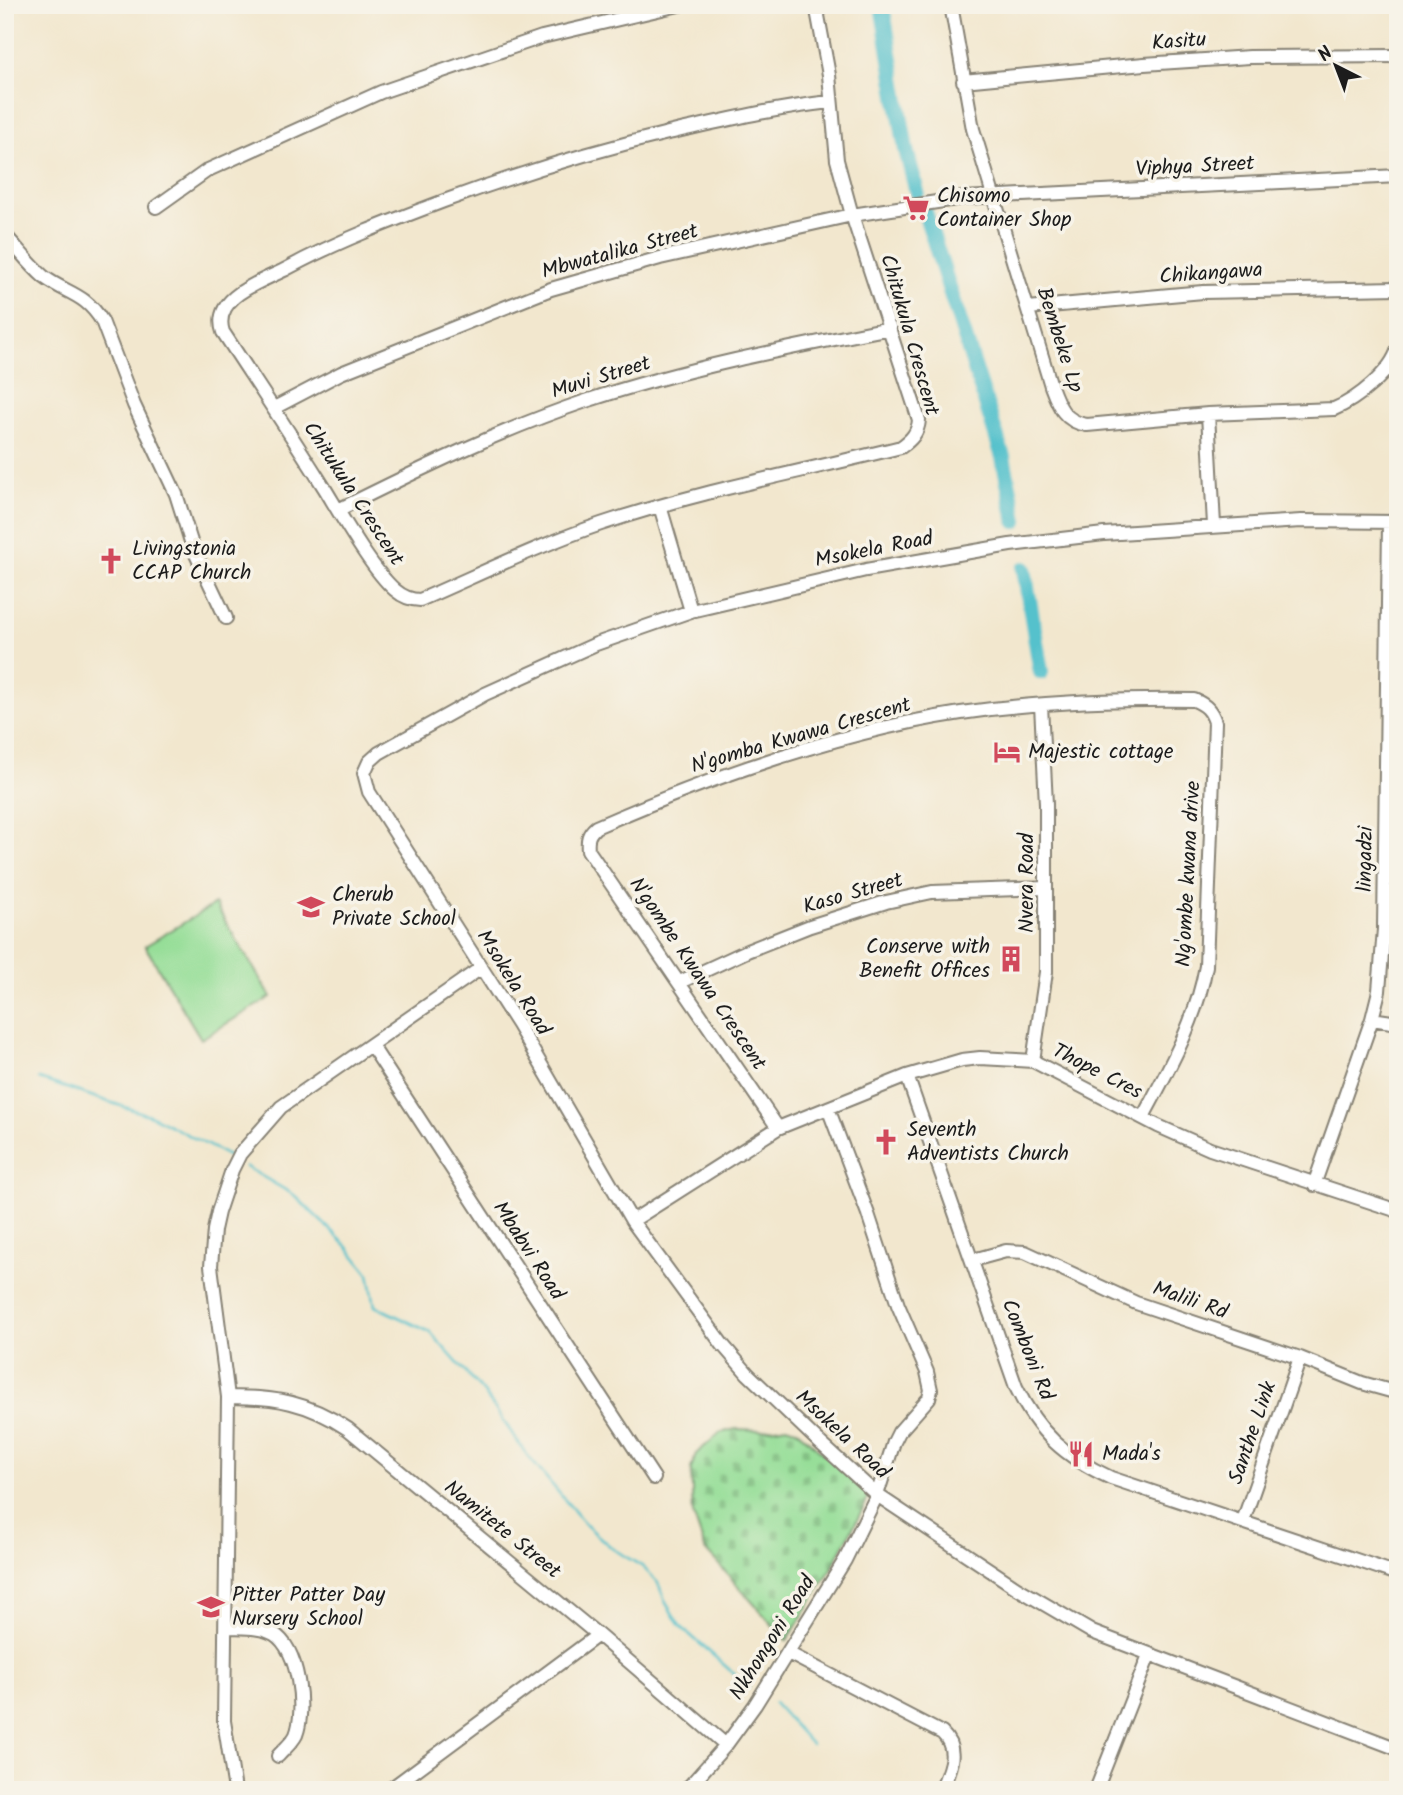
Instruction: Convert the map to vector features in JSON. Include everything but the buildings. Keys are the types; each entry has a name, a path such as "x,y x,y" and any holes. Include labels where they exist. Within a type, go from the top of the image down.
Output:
{"street":[{"path":"156,207 208,170 381,92 542,37 679,5"},
{"name":"Chitukula Crescent","path":"816,5 825,48 837,160 852,215 919,420 916,433 901,447 660,506 545,544 419,600 402,595 383,578 222,328 222,313 233,297 301,261 373,228 520,174 627,143 734,118 830,102"},
{"name":"Bembeke Lp","path":"951,5 973,129 1059,405 1066,416 1087,425 1208,414 1334,409 1348,403 1382,374 1398,348"},
{"name":"Kasitu","path":"963,81 1250,57 1398,56"},
{"name":"Viphya Street","path":"995,196 1398,176"},
{"name":"Mbwatalika Street","path":"274,408 341,373 551,289 660,258 852,215 963,198 995,196"},
{"path":"5,235 44,276 81,297 102,321 134,405 176,494 193,548 226,618"},
{"name":"Chikangawa","path":"1028,308 1203,292 1398,288"},
{"name":"Muvi Street","path":"338,510 455,454 584,402 747,357 890,328"},
{"path":"1208,414 1214,525"},
{"path":"660,506 691,611"},
{"name":"Msokela Road","path":"1393,522 1301,521 1090,535 894,564 691,611 596,644 485,694 379,753 369,762 364,773 369,792 518,1025 632,1221 693,1307 739,1364 818,1441 877,1495 1092,1632 1398,1749"},
{"name":"lingadzi","path":"1314,1185 1372,1019 1379,990 1392,834 1393,522"},
{"name":"N'gomba Kwawa Crescent","path":"587,840 596,827 684,789 803,751 915,722 960,713 1041,705 1194,700 1206,706"},
{"name":"Nvera Road","path":"1034,1060 1046,972 1046,783 1041,705"},
{"name":"Ng'ombe kwana drive","path":"1143,1117 1194,1017 1206,966 1215,722 1206,706"},
{"name":"N'gombe Kwawa Crescent","path":"587,840 588,850 778,1128"},
{"name":"Kaso Street","path":"680,982 797,930 886,902 932,892 1046,888"},
{"path":"235,1790 224,1721 228,1397 211,1266 214,1230 232,1170 249,1141 281,1107 481,968"},
{"path":"1372,1019 1398,1023"},
{"name":"Mbabvi Road","path":"371,1045 654,1478"},
{"name":"Thope Cres","path":"632,1221 778,1128 906,1076 962,1060 980,1058 1034,1060 1210,1149 1398,1211"},
{"name":"Comboni Rd","path":"906,1076 1016,1387 1031,1415 1049,1439 1073,1459 1111,1478 1398,1574"},
{"name":"Nkhongoni Road","path":"686,1790 726,1745 755,1705 845,1560 877,1495 899,1432 929,1398 931,1390 927,1372 898,1305 864,1202 828,1108"},
{"name":"Malili Rd","path":"973,1260 1006,1251 1025,1252 1136,1303 1300,1358 1362,1383 1398,1393"},
{"name":"Santhe Link","path":"1243,1521 1300,1358"},
{"name":"Namitete Street","path":"228,1397 267,1397 300,1405 331,1418 348,1429 598,1634 726,1745"},
{"path":"226,1627 262,1629 273,1633 284,1642 292,1654 298,1675 299,1716 296,1734 278,1756"},
{"path":"389,1790 598,1634"},
{"path":"788,1653 942,1733 952,1747 952,1762 941,1790"},
{"path":"1096,1790 1149,1655"}],"green space":[{"path":"215,904 271,997 201,1039 145,946"},
{"path":"787,1426 796,1429 870,1495 833,1566 787,1641 705,1549 693,1514 691,1469 696,1454 720,1433 736,1429 764,1430"}],"waterway":[{"path":"882,5 906,150 917,192"},
{"path":"925,212 1003,457 1016,521"},
{"path":"1024,569 1041,672"},
{"path":"39,1079 152,1116 232,1158"},
{"path":"246,1167 294,1195 346,1245 369,1274 375,1306 430,1332 484,1393 527,1455 586,1525 613,1549 643,1567 658,1583 680,1626 749,1687"},
{"path":"774,1703 811,1744"}],"place":[{"name":"Chisomo Container Shop","path":"916,208"},
{"name":"Livingstonia CCAP Church","path":"111,561"},
{"name":"Majestic cottage","path":"1007,752"},
{"name":"Cherub Private School","path":"311,907"},
{"name":"Conserve with Benefit Offices","path":"1011,959"},
{"name":"Seventh Adventists Church","path":"886,1142"},
{"name":"Mada's","path":"1081,1454"},
{"name":"Pitter Patter Day Nursery School","path":"211,1607"}]}
